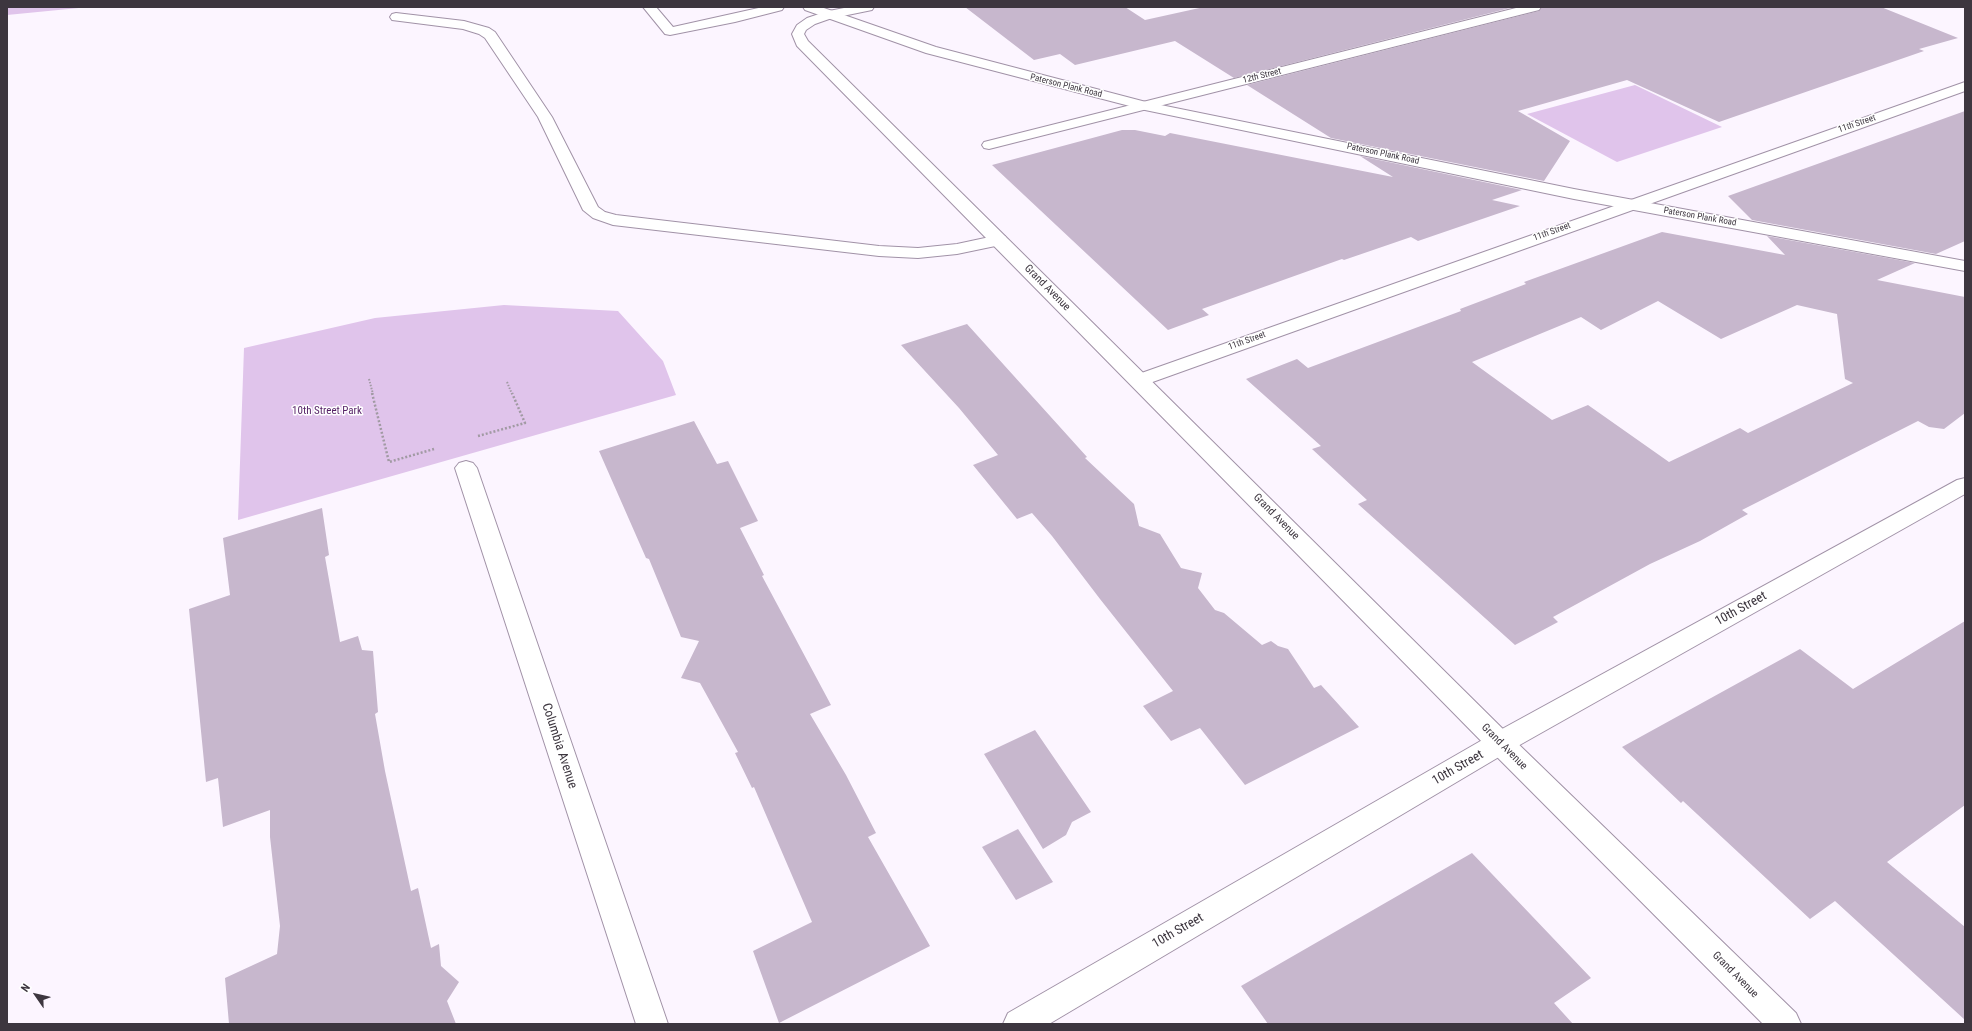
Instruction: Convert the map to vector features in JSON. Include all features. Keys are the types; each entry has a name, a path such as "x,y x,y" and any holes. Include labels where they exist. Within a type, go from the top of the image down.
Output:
{"street":[{"path":"649,7 670,31 735,18 778,7"},
{"path":"819,11 868,7"},
{"name":"12th Street","path":"989,145 1535,7"},
{"name":"Paterson Plank Road","path":"819,11 938,52 1145,106 1631,204 1965,266"},
{"name":"Grand Avenue","path":"819,11 801,28 798,34 802,43 1140,380 1500,743 1785,1024"},
{"path":"396,16 464,25 484,31 490,35 545,117 591,210 599,215 613,220 879,251 918,253 957,249 999,240"},
{"name":"11th Street","path":"1140,380 1965,86"},
{"name":"Columbia Avenue","path":"466,468 652,1024"},
{"name":"10th Street","path":"1019,1024 1500,743 1965,485"}],"path":[{"path":"369,379 389,462 525,423 507,382"},
{"path":"458,442 466,468"}],"green space":[{"path":"7,7 89,7 7,15"},
{"path":"1635,85 1722,127 1617,162 1527,114"},
{"name":"10th Street Park","path":"504,305 618,311 663,361 676,395 238,520 244,348 375,318"}],"building":[{"path":"965,7 1125,7 1145,20 1204,7 1514,7 1234,78 1175,41 1075,65 1060,54 1034,60"},
{"path":"1542,7 1881,7 1958,38 1919,49 1924,51 1719,122 1627,80 1518,111 1570,141 1544,181 1331,138 1247,85 1539,11"},
{"path":"1965,111 1965,241 1936,254 1752,220 1728,196"},
{"path":"1122,130 1135,130 1165,136 1170,133 1393,177 1360,156 1522,190 1492,200 1520,206 1418,241 1411,237 1344,260 1342,259 1202,309 1209,315 1168,330 992,165"},
{"path":"1662,232 1785,255 1767,236 1915,263 1877,280 1965,297 1965,413 1944,429 1929,427 1918,421 1742,510 1748,514 1700,541 1650,564 1553,617 1558,622 1515,645 1358,504 1367,500 1312,449 1321,446 1246,379 1297,359 1308,368 1461,311 1460,309 1526,284 1524,282","holes":["1658,301 1721,339 1797,305 1837,314 1845,379 1853,383 1748,433 1740,428 1669,462 1588,405 1552,420 1472,362 1581,317 1601,330"]},
{"path":"967,324 1087,457 1085,458 1134,504 1139,526 1160,534 1181,568 1202,573 1198,588 1215,610 1224,613 1262,645 1271,641 1278,646 1288,649 1314,688 1321,685 1359,727 1245,785 1200,728 1171,741 1143,706 1173,691 1052,536 1032,513 1017,519 973,465 998,455 959,408 901,345"},
{"path":"694,421 717,464 728,461 758,521 740,528 764,575 762,576 831,705 810,714 846,775 876,833 868,837 930,946 779,1023 753,951 812,922 754,787 752,788 735,753 738,752 700,683 681,678 699,641 681,637 649,559 646,558 599,451"},
{"path":"322,508 329,555 325,557 340,642 358,636 362,650 373,651 378,712 375,714 385,771 411,891 418,888 431,948 439,944 441,966 459,982 447,1001 456,1024 229,1024 225,978 277,954 280,926 270,837 270,810 223,827 218,778 206,782 189,609 230,595 223,538"},
{"path":"1965,621 1965,805 1887,862 1965,927 1965,1020 1835,901 1810,919 1683,801 1681,803 1622,747 1800,649 1853,689"},
{"path":"1035,730 1091,812 1072,822 1066,835 1043,849 984,754"},
{"path":"1018,829 1053,882 1016,900 982,847"},
{"path":"1472,853 1591,978 1554,1003 1573,1024 1268,1024 1241,986"}]}
